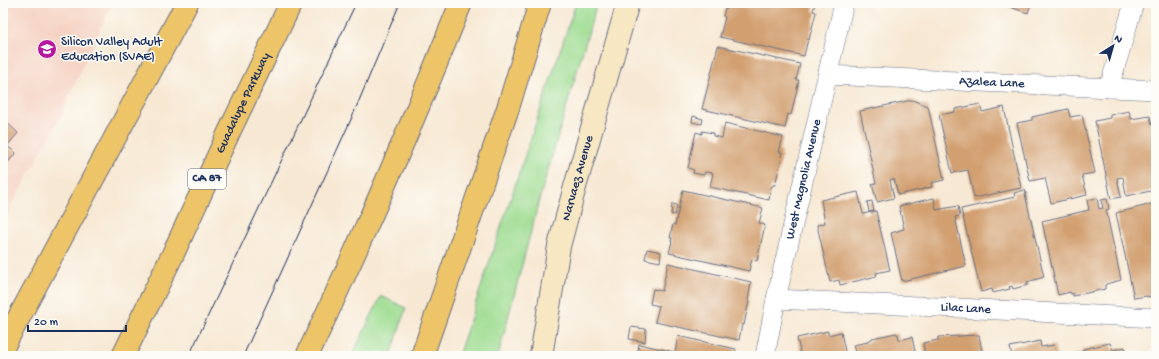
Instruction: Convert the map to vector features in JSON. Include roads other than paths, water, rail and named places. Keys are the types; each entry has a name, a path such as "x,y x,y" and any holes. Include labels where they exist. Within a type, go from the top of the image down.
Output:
{"highway":[{"path":"3,347 187,3"},
{"name":"Guadalupe Parkway","path":"123,356 291,3"},
{"path":"308,356 376,205 461,3"},
{"path":"422,356 508,108 540,3"}],"main road":[{"name":"Narvaez Avenue","path":"541,356 559,246 628,3"}],"lane":[{"name":"West Magnolia Avenue","path":"765,356 776,299 844,3"},
{"path":"1109,88 1134,3"},
{"name":"Azalea Lane","path":"827,75 1156,90"},
{"name":"Lilac Lane","path":"776,299 1156,318"}],"tram line":[{"path":"189,356 356,3"},
{"path":"243,356 353,115 400,3"}],"place":[{"name":"Silicon Valley Adult Education (SVAE)","path":"47,49"}]}
